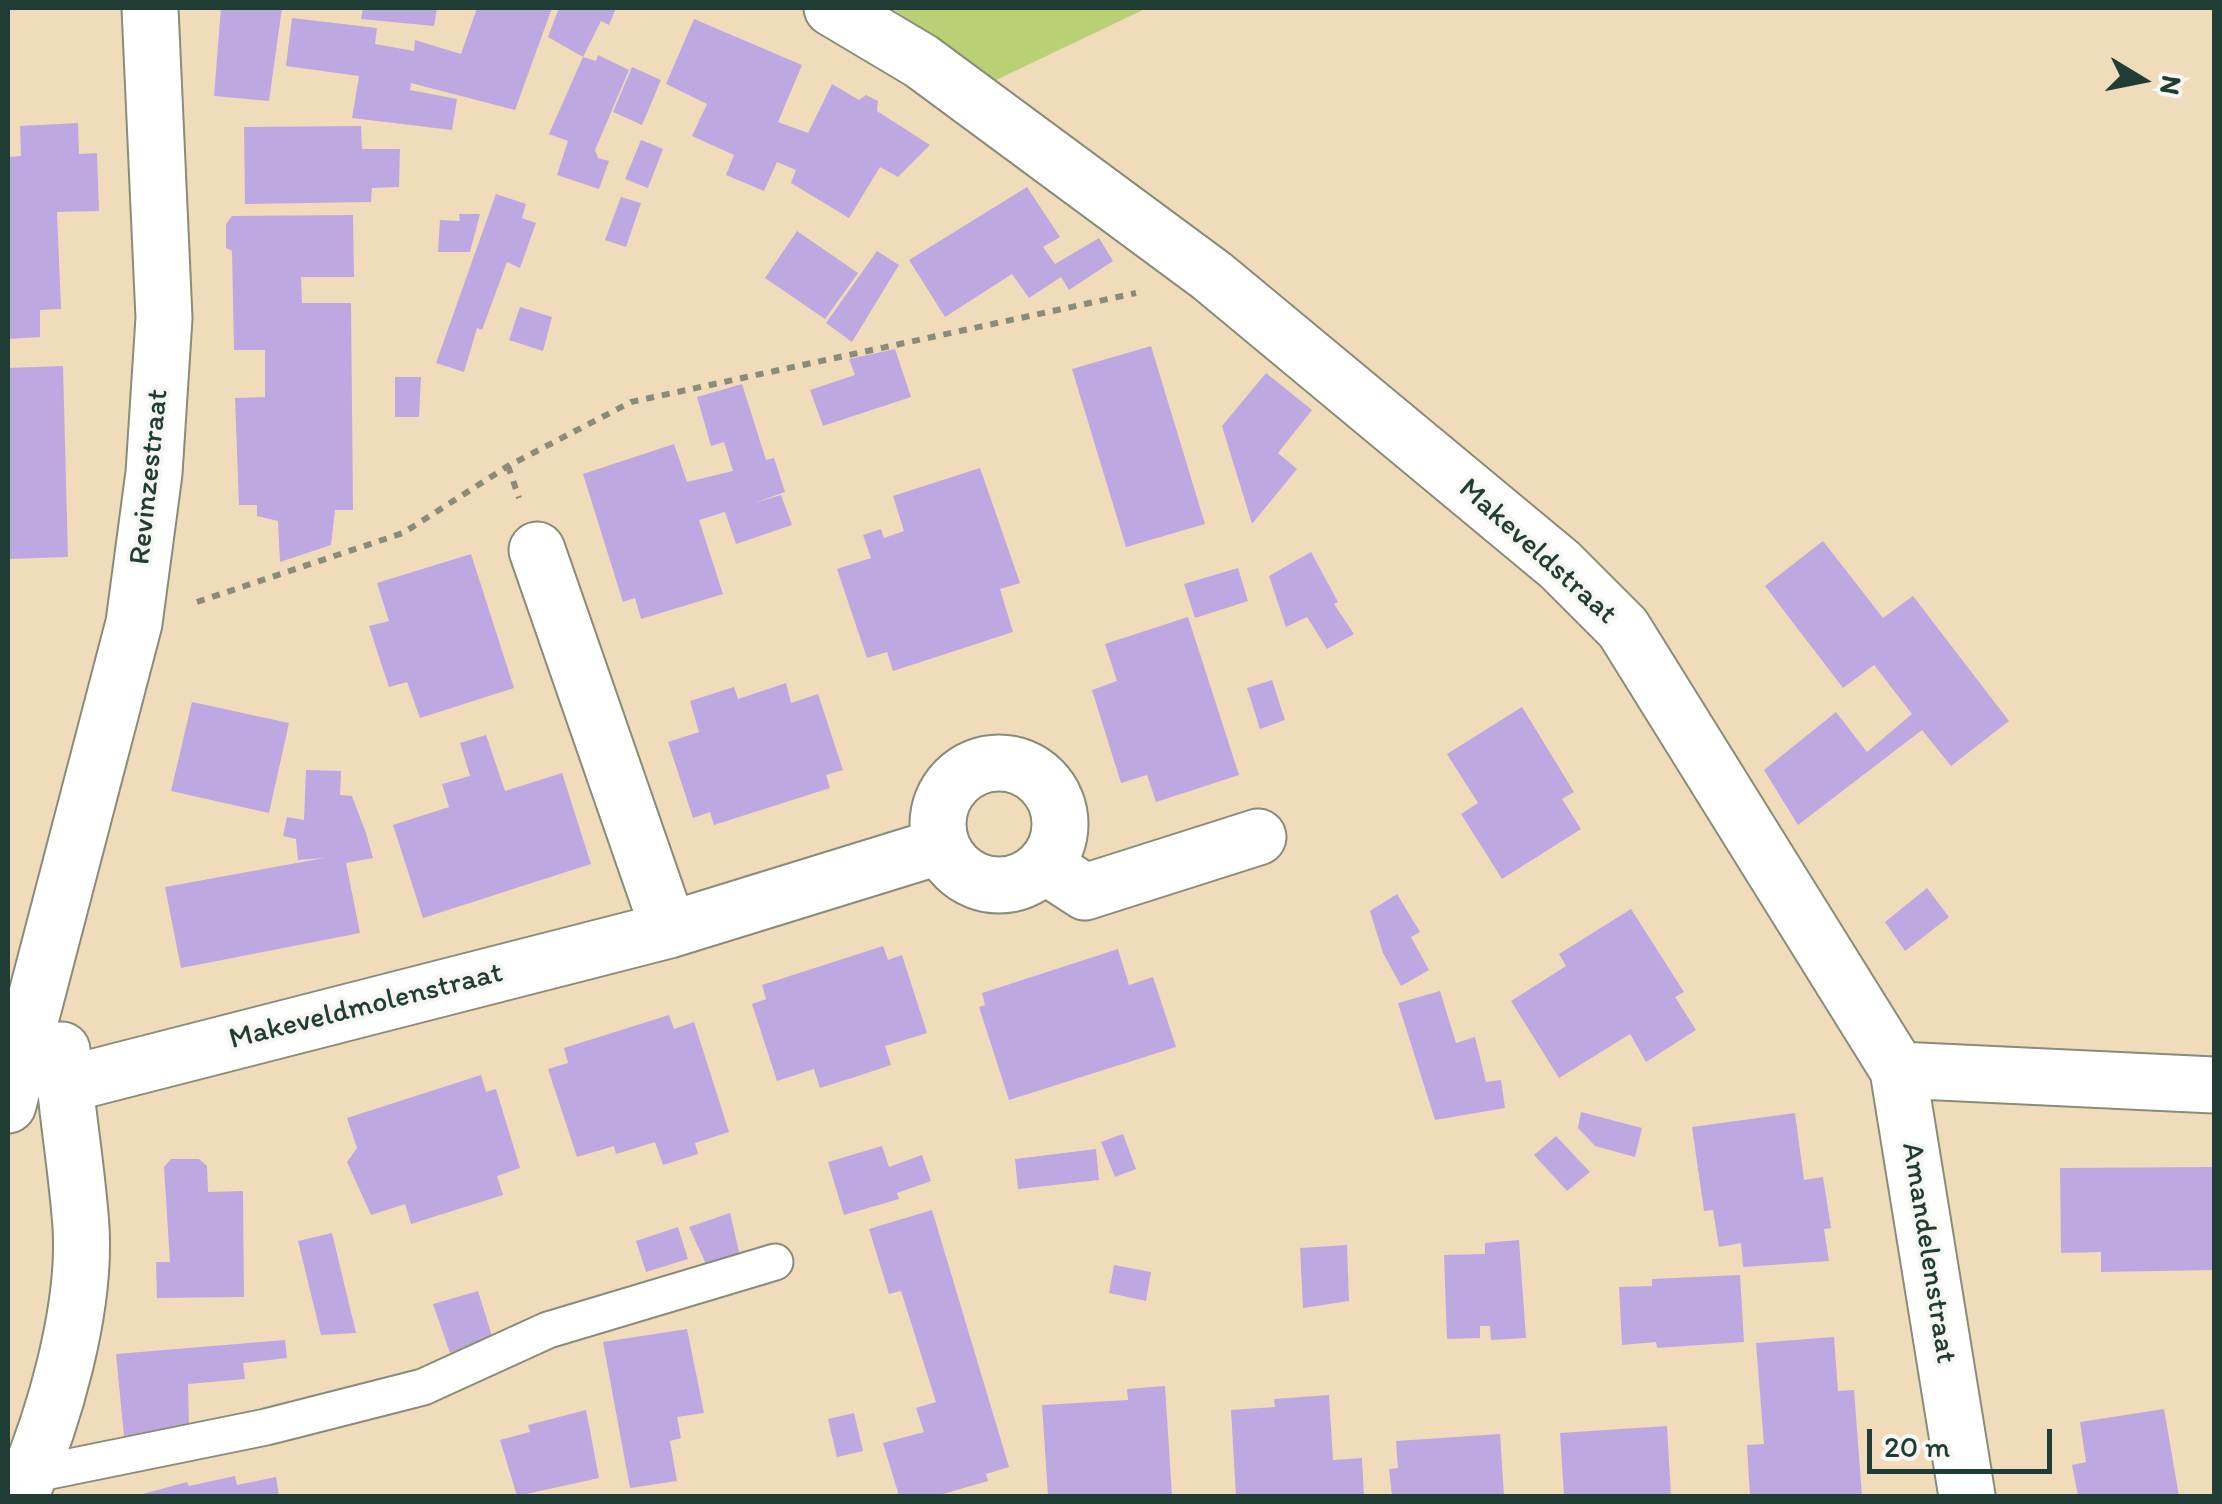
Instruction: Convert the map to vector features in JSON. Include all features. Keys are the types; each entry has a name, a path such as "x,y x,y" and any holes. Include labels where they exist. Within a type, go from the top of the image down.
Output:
{"street":[{"name":"Revinzestraat","path":"8,1104 134,623 154,473 164,318 150,8"},
{"name":"Makeveldstraat","path":"832,8 920,61 1212,276 1560,566 1623,628 1898,1070"},
{"path":"537,550 668,930"},
{"path":"1008,763 1033,772 1052,792 1061,816 1058,843 1044,866 1023,882 999,886 964,874 941,846 940,806 949,788 963,774 982,765 1008,763"},
{"path":"1044,866 1085,892 1258,838"},
{"name":"Makeveldmolenstraat","path":"64,1085 668,930 941,846"},
{"name":"Revinzestraat","path":"25,1486 42,1446 74,1316 82,1230 64,1085 53,937"},
{"path":"1898,1070 2214,1085"},
{"name":"Amandelenstraat","path":"1898,1070 1968,1496"}],"lane":[{"path":"25,1486 423,1387 548,1330 775,1262"}],"path":[{"path":"134,623 403,533 508,466 631,402 1212,276"}],"green space":[{"path":"892,8 1147,8 994,81"}],"building":[{"path":"221,8 282,8 269,101 214,96"},
{"path":"363,8 437,8 434,26 361,19"},
{"path":"477,8 552,8 515,110 411,83 410,90 457,99 452,130 352,118 359,76 286,66 292,18 377,28 375,44 414,51 415,40 461,54"},
{"path":"559,8 616,8 609,25 601,21 583,57 548,37"},
{"path":"694,19 802,65 778,122 808,133 832,84 859,100 866,95 878,101 877,111 930,145 898,177 880,167 849,218 791,183 796,170 777,162 764,191 726,175 734,155 692,136 707,104 666,84"},
{"path":"598,55 629,70 595,150 598,158 609,161 599,189 557,175 568,141 549,134 583,57 596,61"},
{"path":"632,67 661,80 642,125 613,112"},
{"path":"78,123 79,154 97,153 99,211 57,212 61,309 40,310 40,337 8,339 8,157 21,156 20,126"},
{"path":"361,126 362,149 400,149 399,187 372,188 371,202 245,204 244,127"},
{"path":"641,140 663,149 648,188 625,179"},
{"path":"1027,187 1060,237 1043,247 1055,264 1099,238 1113,261 1069,290 1061,277 1029,298 1012,274 945,317 909,260"},
{"path":"496,194 526,204 522,218 536,223 520,268 507,262 482,330 477,328 464,372 436,363"},
{"path":"621,197 641,203 626,247 605,240"},
{"path":"459,214 480,214 470,252 438,252 440,220 460,221"},
{"path":"353,215 354,277 301,277 302,303 351,303 353,510 335,510 331,545 280,562 278,521 257,516 257,505 239,505 235,398 265,397 265,350 234,350 232,251 226,248 226,224 232,216"},
{"path":"797,231 858,273 825,319 765,278"},
{"path":"877,251 899,265 852,342 826,323"},
{"path":"520,307 552,317 543,351 509,340"},
{"path":"1151,346 1205,524 1126,547 1072,369"},
{"path":"895,349 911,397 823,426 810,390 855,375 849,359"},
{"path":"63,366 68,557 8,559 8,368"},
{"path":"1266,373 1312,410 1278,453 1297,469 1252,524 1222,426"},
{"path":"395,377 421,377 419,417 395,417"},
{"path":"742,384 766,460 774,458 785,492 754,503 781,495 792,525 736,544 725,512 699,520 723,594 641,619 635,598 623,602 583,474 674,444 687,482 733,471 724,442 711,446 697,397"},
{"path":"980,468 1020,583 1000,589 1013,632 893,671 887,652 867,658 837,569 871,558 863,535 881,529 884,538 904,531 893,496"},
{"path":"1823,541 1883,618 1913,596 2009,721 1951,766 1922,730 1798,825 1764,770 1836,712 1867,752 1912,714 1874,665 1843,688 1765,586"},
{"path":"1311,552 1338,602 1334,604 1354,634 1327,649 1307,617 1286,627 1269,576"},
{"path":"471,554 514,688 420,718 407,682 389,687 369,626 389,621 377,583"},
{"path":"1238,568 1248,601 1195,618 1184,584"},
{"path":"1188,617 1239,775 1156,802 1147,775 1121,783 1092,690 1117,681 1105,644"},
{"path":"1272,680 1285,720 1260,729 1247,688"},
{"path":"786,683 791,703 818,694 843,770 826,775 830,788 714,825 710,812 693,818 668,742 699,732 690,701 734,687 738,699"},
{"path":"192,702 289,723 269,813 171,791"},
{"path":"1522,707 1574,792 1562,799 1581,829 1502,879 1461,814 1478,803 1447,754"},
{"path":"486,735 505,791 562,773 591,864 423,918 393,825 449,807 442,784 470,776 460,743"},
{"path":"306,770 341,771 340,795 352,796 366,833 373,858 346,863 360,933 181,968 165,887 324,858 298,860 296,839 283,836 287,817 304,820"},
{"path":"1927,888 1949,917 1905,951 1885,922"},
{"path":"1397,894 1420,932 1411,937 1429,970 1401,986 1383,953 1370,911"},
{"path":"1631,909 1684,992 1675,997 1696,1030 1646,1062 1630,1034 1559,1078 1511,1001 1566,966 1559,954"},
{"path":"883,946 888,960 902,955 927,1033 885,1046 891,1065 858,1076 820,1088 814,1069 777,1081 752,1004 766,999 762,985"},
{"path":"1118,949 1129,985 1153,977 1176,1047 1009,1100 979,1007 985,1005 982,993"},
{"path":"1440,991 1456,1043 1475,1037 1486,1082 1501,1080 1505,1108 1435,1120 1398,1003"},
{"path":"669,1015 674,1029 694,1022 729,1132 695,1143 698,1154 663,1165 655,1142 616,1154 614,1146 577,1157 548,1069 568,1063 564,1048"},
{"path":"481,1075 486,1092 496,1089 520,1168 497,1176 503,1195 411,1224 405,1204 371,1215 347,1162 357,1148 347,1118"},
{"path":"1581,1112 1642,1128 1635,1157 1595,1146 1578,1128"},
{"path":"1795,1113 1804,1180 1823,1177 1831,1228 1824,1229 1829,1261 1743,1267 1741,1243 1719,1247 1713,1210 1704,1211 1692,1127"},
{"path":"1123,1134 1136,1169 1115,1177 1101,1142"},
{"path":"1556,1136 1590,1172 1567,1191 1534,1155"},
{"path":"882,1146 889,1167 922,1155 931,1181 897,1193 899,1199 844,1215 828,1162"},
{"path":"1096,1149 1099,1180 1018,1189 1015,1159"},
{"path":"171,1159 199,1159 207,1166 208,1192 243,1191 244,1297 157,1298 156,1262 170,1262 164,1167"},
{"path":"2213,1167 2214,1270 2101,1272 2101,1252 2061,1253 2060,1168"},
{"path":"932,1210 1009,1467 986,1474 988,1481 936,1496 899,1496 883,1443 924,1432 916,1408 936,1402 901,1291 889,1294 869,1229"},
{"path":"730,1213 740,1256 706,1264 689,1227"},
{"path":"678,1227 688,1259 646,1272 636,1241"},
{"path":"332,1233 356,1333 321,1335 298,1241"},
{"path":"1519,1240 1526,1338 1491,1340 1490,1326 1480,1326 1480,1338 1447,1339 1444,1255 1485,1254 1485,1243"},
{"path":"1347,1245 1349,1301 1303,1308 1300,1248"},
{"path":"1114,1265 1151,1272 1146,1301 1109,1293"},
{"path":"1740,1275 1744,1342 1657,1348 1656,1342 1622,1345 1619,1287 1652,1286 1652,1279"},
{"path":"478,1291 492,1336 450,1353 433,1304"},
{"path":"687,1329 704,1413 677,1417 681,1438 670,1441 677,1481 630,1488 603,1342"},
{"path":"1834,1337 1838,1391 1854,1390 1862,1496 1750,1496 1747,1445 1764,1444 1756,1343"},
{"path":"285,1340 287,1358 243,1363 245,1379 188,1384 189,1427 124,1436 116,1354"},
{"path":"1165,1386 1172,1496 1048,1496 1042,1405 1128,1400 1127,1389"},
{"path":"1329,1395 1333,1460 1362,1458 1364,1496 1236,1496 1231,1410 1275,1407 1274,1399"},
{"path":"2164,1409 2179,1496 2078,1496 2072,1465 2086,1462 2080,1422"},
{"path":"586,1410 599,1478 517,1496 500,1440 530,1432 528,1425"},
{"path":"854,1413 863,1451 837,1457 828,1419"},
{"path":"1667,1426 1671,1496 1564,1496 1560,1433"},
{"path":"1500,1434 1504,1496 1392,1496 1389,1469 1398,1468 1396,1441"},
{"path":"235,1476 237,1485 276,1477 279,1496 135,1496 187,1482 189,1486"}]}
